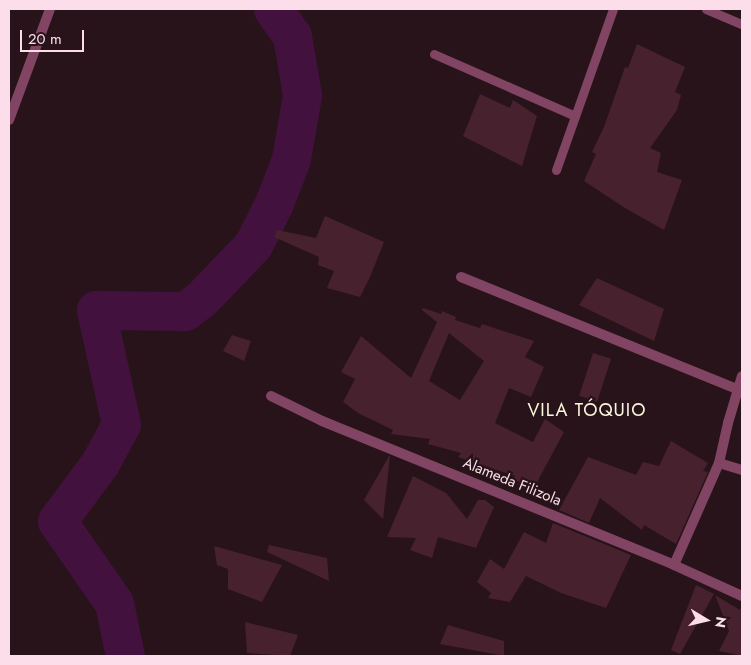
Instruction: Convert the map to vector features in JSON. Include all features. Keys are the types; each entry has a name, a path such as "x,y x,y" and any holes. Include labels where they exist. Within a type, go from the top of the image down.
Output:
{"street":[{"path":"9,120 50,9"},
{"path":"461,277 737,389"},
{"path":"674,565 719,463 737,389 742,376"},
{"name":"Alameda Filizola","path":"271,396 322,421 674,565 742,596"},
{"path":"719,463 742,470"}],"lane":[{"path":"556,170 613,9"},
{"path":"706,9 742,24"},
{"path":"434,54 575,116"}],"building":[{"path":"637,44 685,67 675,92 681,95 677,110 650,148 661,153 657,172 682,180 664,230 625,208 584,181 596,154 592,152 604,127 625,67 628,68"},
{"path":"480,94 510,108 513,100 537,116 522,166 463,136"},
{"path":"325,216 384,242 360,297 327,288 334,271 318,265 319,257 274,237 277,230 316,238"},
{"path":"597,278 664,309 654,341 579,305"},
{"path":"423,308 441,314 442,311 456,317 455,320 480,328 482,324 534,341 525,357 544,367 531,397 509,388 495,423 533,442 545,419 564,432 535,486 513,480 515,476 458,457 461,453 428,444 430,439 391,434 393,430 358,413 343,402 355,379 341,372 361,336 411,378 437,322 422,310","holes":["449,333 484,361 460,400 429,381"]},
{"path":"232,335 251,341 244,361 223,351"},
{"path":"593,353 611,359 597,402 579,396"},
{"path":"671,441 708,463 703,471 708,472 676,544 644,525 642,530 600,498 589,523 559,510 588,457 636,475 643,462 659,466"},
{"path":"390,456 383,519 364,500"},
{"path":"413,476 446,493 467,519 478,500 485,500 494,507 476,548 438,537 432,558 410,550 416,538 387,537"},
{"path":"553,523 631,555 606,608 561,593 526,576 510,602 488,598 491,593 477,582 490,559 504,569 524,532 546,543"},
{"path":"269,545 327,558 329,581 267,552"},
{"path":"214,546 282,565 262,602 228,589 228,569 217,565"},
{"path":"696,585 714,594 680,654 671,650"},
{"path":"715,595 740,610 742,605 742,656 719,651 729,631"},
{"path":"245,622 298,635 290,656 247,653"},
{"path":"448,625 504,641 504,656 440,644"}],"waterway":[{"path":"125,656 114,603 57,521 100,463 121,424 96,310 185,311 201,299 253,245 274,203 291,159 302,95 292,36 273,9"}],"district":[{"name":"VILA TÓQUIO","path":"587,410"}]}
